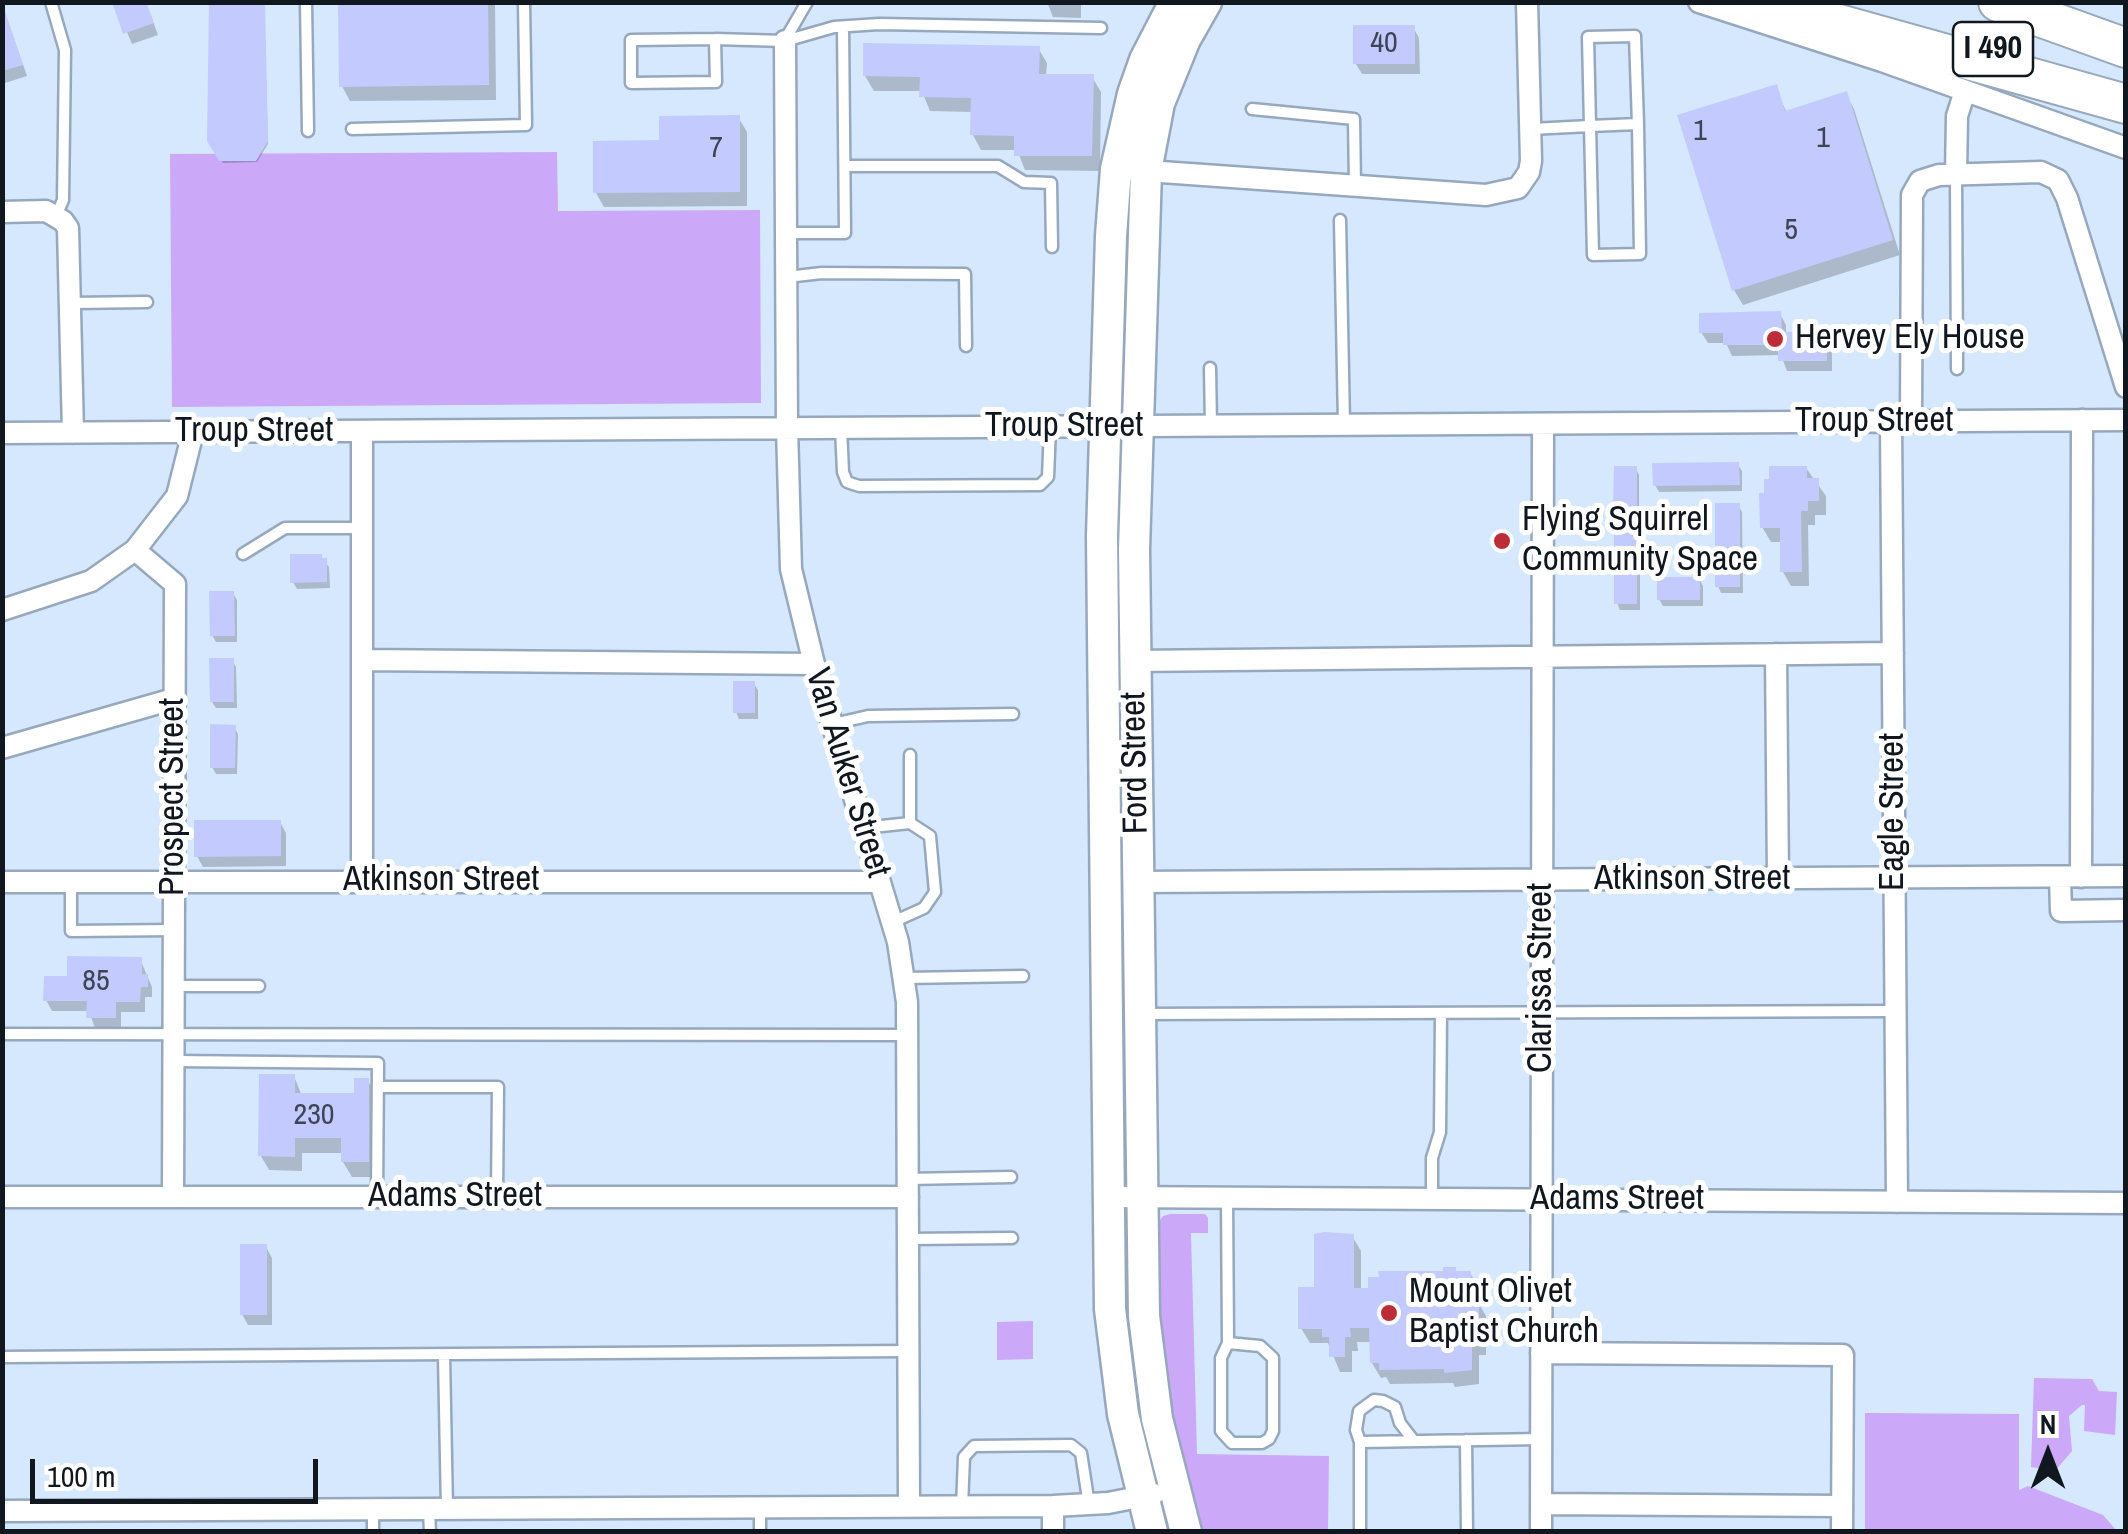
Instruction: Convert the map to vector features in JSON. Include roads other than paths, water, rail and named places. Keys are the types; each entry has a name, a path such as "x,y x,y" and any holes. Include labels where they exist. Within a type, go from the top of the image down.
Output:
{"highway":[{"path":"1760,2 2126,104"},
{"name":"I 490","path":"1860,2 2126,96"},
{"name":"I 490","path":"1998,2 2126,48"}],"main road":[{"name":"Ford Street","path":"1175,2 1145,60 1133,94 1135,661 1146,1351 1157,1419 1186,1532"},
{"name":"Ford Street","path":"1152,1532 1123,1414 1112,1344 1102,571 1105,426 1132,170 1151,136 1165,87 1206,2"}],"street":[{"path":"1132,170 1486,195 1518,188 1529,172 1527,2"},
{"path":"1699,2 2126,148"},
{"name":"Van Auker Street","path":"785,41 786,428 791,569 814,664 893,922 905,978 908,1506"},
{"path":"1956,175 1956,123 1965,91"},
{"name":"Eagle Street","path":"1897,1202 1893,653 1912,196 1916,185 1926,178 2041,172 2058,180 2068,198 2126,386"},
{"path":"2,212 33,210 56,216 64,221 70,236 74,433"},
{"path":"2082,420 2070,877 2061,911 2126,910"},
{"name":"Troup Street","path":"2,433 2126,420"},
{"name":"Clarissa Street","path":"1542,1532 1543,424"},
{"path":"362,431 362,880"},
{"path":"2,610 90,581 135,550 177,496 192,432"},
{"name":"Prospect Street","path":"135,550 175,584 174,1197"},
{"path":"1135,661 1893,653"},
{"path":"1776,654 1778,880"},
{"path":"362,660 814,664"},
{"path":"2,748 173,699"},
{"name":"Atkinson Street","path":"1138,882 2126,876"},
{"name":"Atkinson Street","path":"2,882 879,882"},
{"name":"Adams Street","path":"2,1197 497,1197 908,1188"},
{"name":"Adams Street","path":"1108,1198 2126,1203"},
{"path":"1542,1353 1843,1355 1842,1532"},
{"path":"2,1511 373,1521 760,1508 1090,1506 1175,1488"},
{"path":"1542,1504 1842,1506"},
{"path":"1053,1506 1053,1532"}],"lane":[{"path":"51,2 65,50 63,200 56,216"},
{"path":"306,2 308,131"},
{"path":"352,129 526,125 524,2"},
{"path":"785,41 808,2"},
{"path":"715,40 716,82 631,83 631,40 715,40 785,41 843,26 879,24 1101,28"},
{"path":"786,233 845,233 843,26"},
{"path":"1636,36 1638,124 1640,254 1593,255 1588,37 1636,36"},
{"path":"1252,109 1354,119 1355,186"},
{"path":"1530,129 1638,124"},
{"path":"844,166 998,166 1024,182 1051,183 1052,247"},
{"path":"1956,175 1957,369"},
{"path":"1340,220 1344,425"},
{"path":"786,277 822,273 965,274 966,346"},
{"path":"72,303 147,302"},
{"path":"1210,368 1211,426"},
{"path":"840,428 846,482 859,486 1040,484 1048,477 1050,427"},
{"path":"243,554 286,528 362,528"},
{"path":"832,724 868,716 1013,714"},
{"path":"910,755 910,823"},
{"path":"863,828 910,823 930,836 935,892 924,908 893,922"},
{"path":"71,881 71,931 175,930"},
{"path":"905,978 1022,976"},
{"path":"174,986 260,986"},
{"path":"1140,1014 1896,1011"},
{"path":"1432,1199 1432,1158 1440,1132 1441,1013"},
{"path":"2,1034 908,1035"},
{"path":"174,1061 378,1064 378,1197"},
{"path":"378,1087 498,1087 497,1197"},
{"path":"908,1188 1011,1177"},
{"path":"1228,1198 1228,1343 1221,1358 1222,1431 1232,1443 1262,1442 1274,1431 1273,1358 1260,1346 1228,1343"},
{"path":"908,1239 1012,1238"},
{"path":"2,1357 908,1351"},
{"path":"435,1518 444,1356"},
{"path":"1360,1532 1358,1411 1374,1400 1395,1407 1400,1423 1414,1441"},
{"path":"1360,1442 1542,1439"},
{"path":"1466,1440 1467,1532"},
{"path":"962,1507 964,1456 974,1446 1071,1445 1082,1453 1090,1506"},
{"path":"760,1508 760,1532"}],"place":[{"name":"Hervey Ely House","path":"1775,339"},
{"name":"Flying Squirrel Community Space","path":"1502,541"},
{"name":"Mount Olivet Baptist Church","path":"1389,1313"}]}
